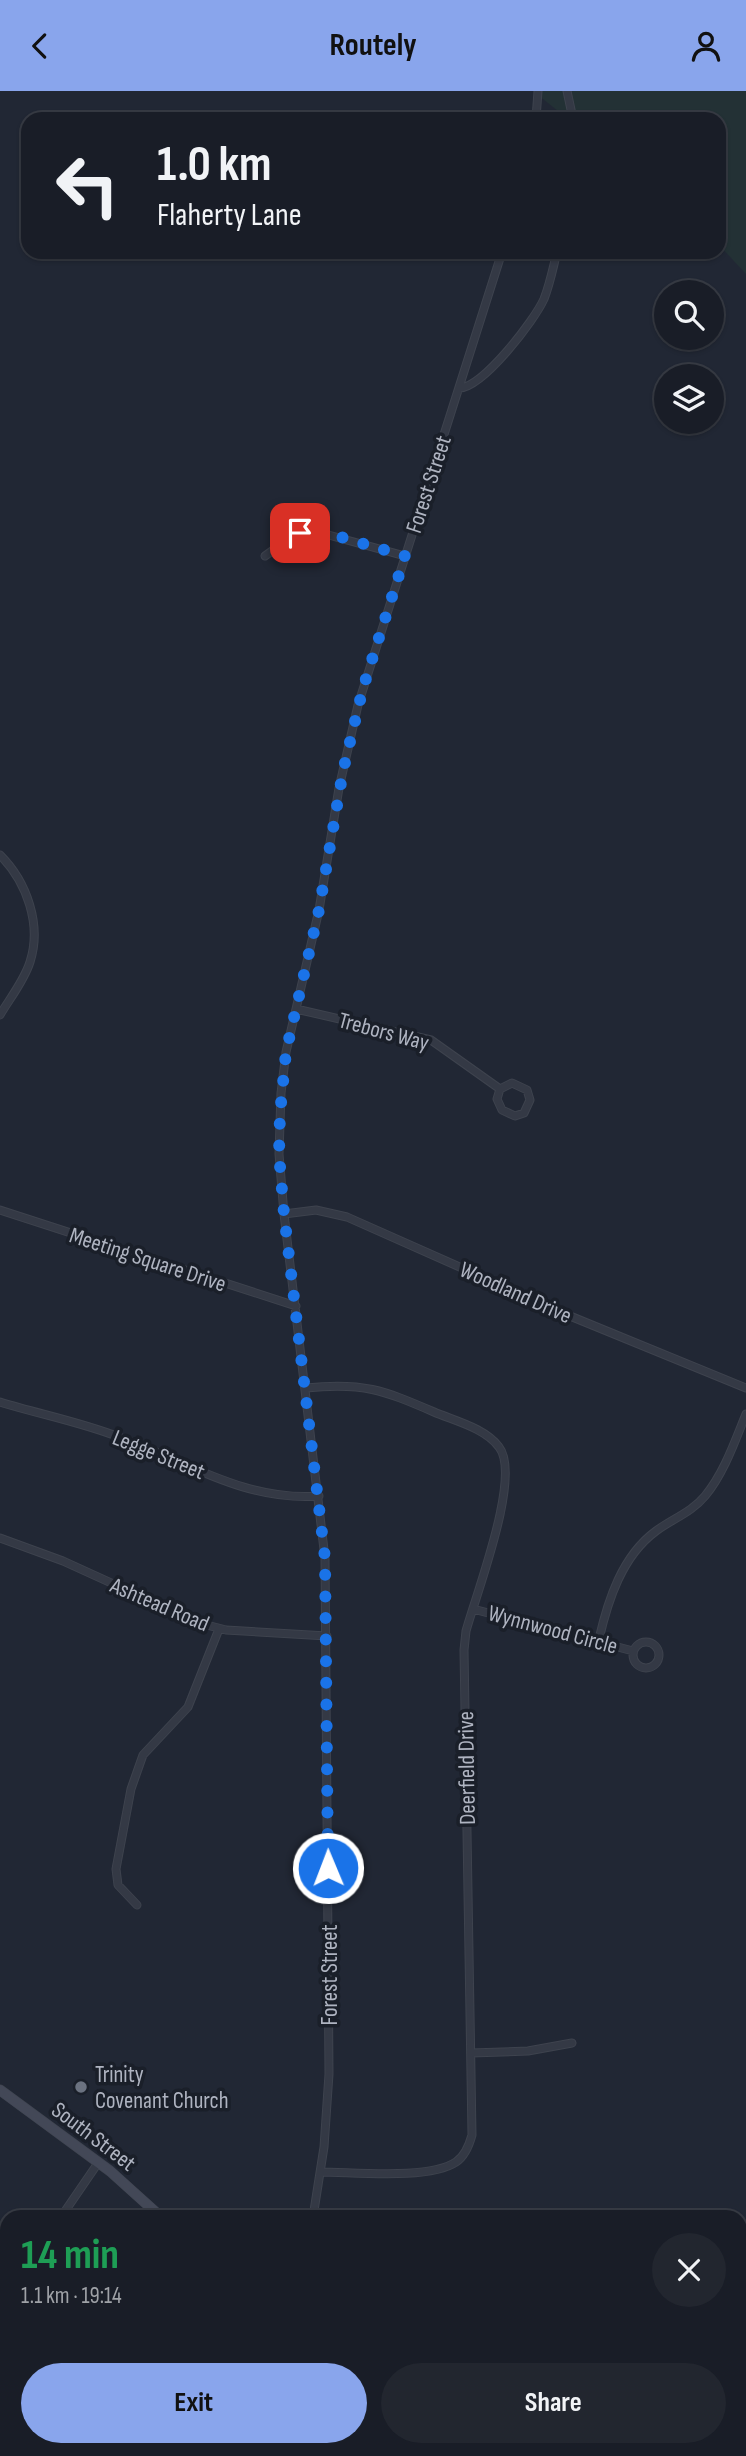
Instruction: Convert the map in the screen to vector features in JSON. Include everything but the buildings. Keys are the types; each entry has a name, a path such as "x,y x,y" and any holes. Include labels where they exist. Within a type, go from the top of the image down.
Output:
{"street":[{"path":"536,112 538,91"},
{"path":"567,91 572,112"},
{"name":"Forest Street","path":"314,2210 321,2172 329,2074 325,1558 284,1214 279,1154 280,1114 286,1052 319,910 339,788 355,717 500,259"},
{"path":"460,388 471,384 491,366 531,321 544,298 555,259"},
{"path":"265,556 291,537 307,531 327,533 405,556"},
{"path":"0,855 17,876 26,896 34,940 26,971 0,1015"},
{"name":"Trebors Way","path":"296,1009 431,1040 500,1089"},
{"name":"Trebors Way","path":"513,1083 527,1090 530,1100 524,1113 515,1117 502,1110 497,1100 500,1089 513,1083"},
{"name":"Meeting Square Drive","path":"0,1210 296,1306"},
{"name":"Woodland Drive","path":"284,1214 316,1210 347,1217 570,1316 746,1388"},
{"name":"Deerfield Drive","path":"306,1388 348,1384 382,1391 480,1431 501,1449 506,1460 507,1481 466,1631 464,1660 473,2128 468,2146 460,2159 443,2167 410,2172 321,2172"},
{"name":"Legge Street","path":"0,1402 118,1436 246,1490 286,1498 319,1496"},
{"path":"599,1639 607,1606 631,1556 651,1535 696,1505 709,1492 746,1414"},
{"name":"Ashtead Road","path":"0,1538 52,1556 182,1616 219,1629 327,1636"},
{"name":"Wynnwood Circle","path":"473,1609 599,1639 634,1651"},
{"path":"137,1905 118,1885 116,1869 131,1789 143,1755 188,1707 219,1629"},
{"path":"471,2053 528,2051 572,2043"},
{"name":"South Street","path":"0,2090 99,2163 153,2210"},
{"path":"66,2210 99,2163"}],"shaded area":[{"path":"533,91 746,91 746,274 726,253 726,112 559,112"}],"place":[{"name":"Trinity Covenant Church","path":"81,2087"}],"route":[{"path":"300,533 327,533 405,556 363,688 343,771 319,910 286,1052 278,1140 284,1214 325,1558 328,1868"}]}
